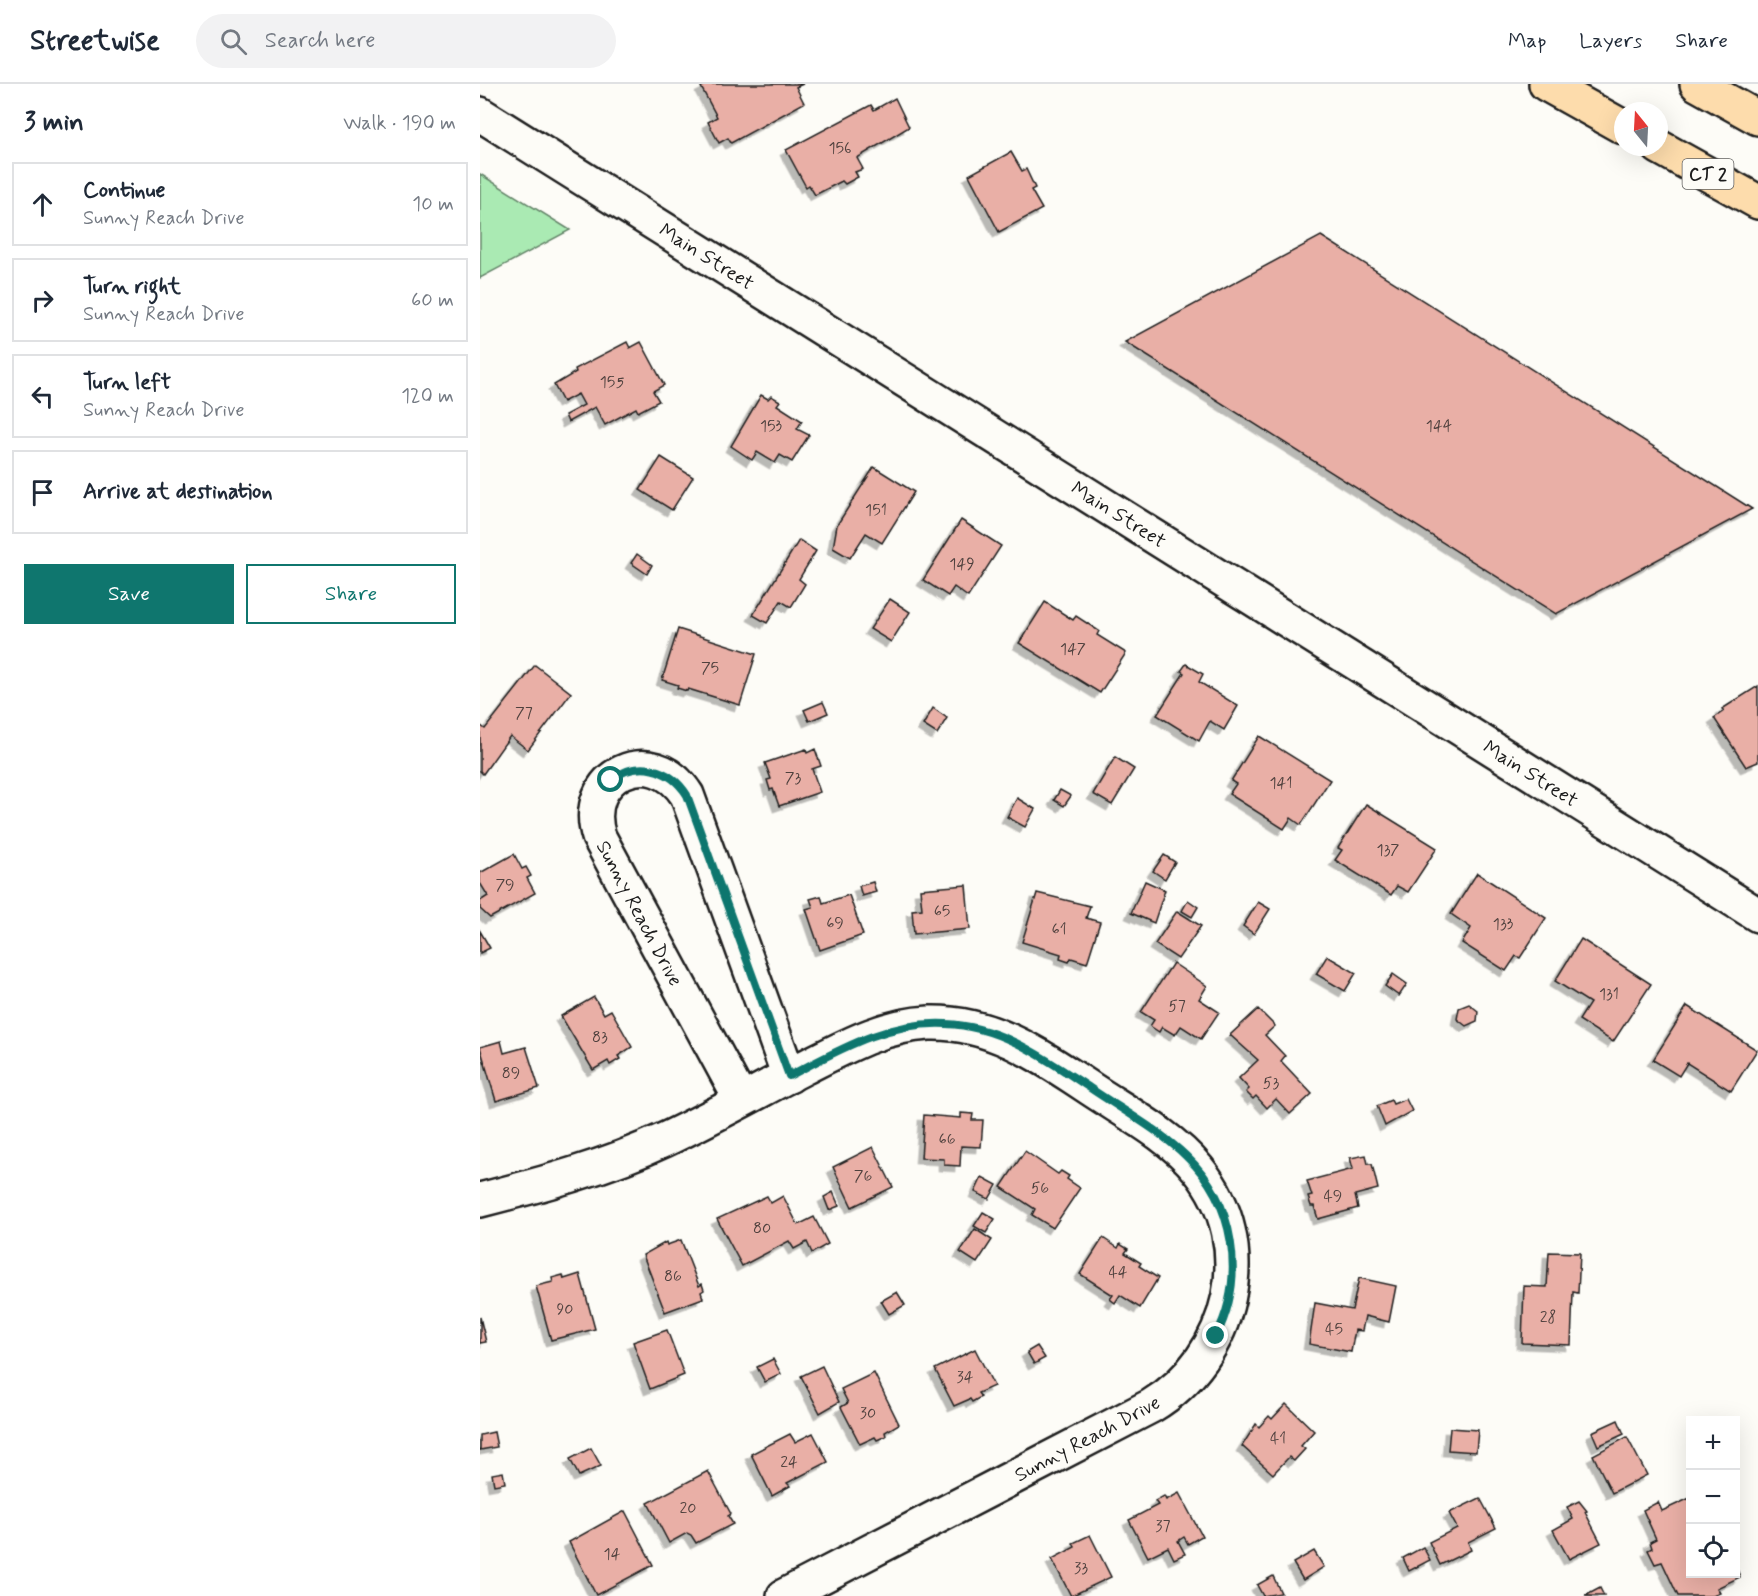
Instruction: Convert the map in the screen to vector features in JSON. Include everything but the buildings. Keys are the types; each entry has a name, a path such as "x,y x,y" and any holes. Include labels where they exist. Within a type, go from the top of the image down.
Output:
{"highway":[{"path":"1546,84 1614,122"},
{"path":"1697,84 1758,118"},
{"name":"CT 2","path":"1668,152 1758,202"}],"street":[{"name":"Main Street","path":"480,114 1758,915"},
{"name":"Sunny Reach Drive","path":"741,1100 598,837 594,820 596,802 604,786 618,774 634,768 652,768 676,781 687,795 789,1076"},
{"name":"Sunny Reach Drive","path":"480,1200 548,1182 610,1162 664,1140 854,1042 888,1030 928,1023 966,1026 1010,1040 1053,1064 1163,1136 1188,1158 1209,1184 1222,1210 1230,1238 1233,1269 1226,1313 1211,1345 1195,1369 1161,1400 784,1596"}],"green space":[{"path":"480,174 570,230 480,278"}],"route":[{"path":"611,780 626,770 652,768 669,775 687,795 789,1076 854,1042 888,1030 928,1023 966,1026 1010,1040 1029,1049 1172,1143 1198,1169 1209,1184 1227,1224 1233,1255 1231,1296 1216,1336"}]}
